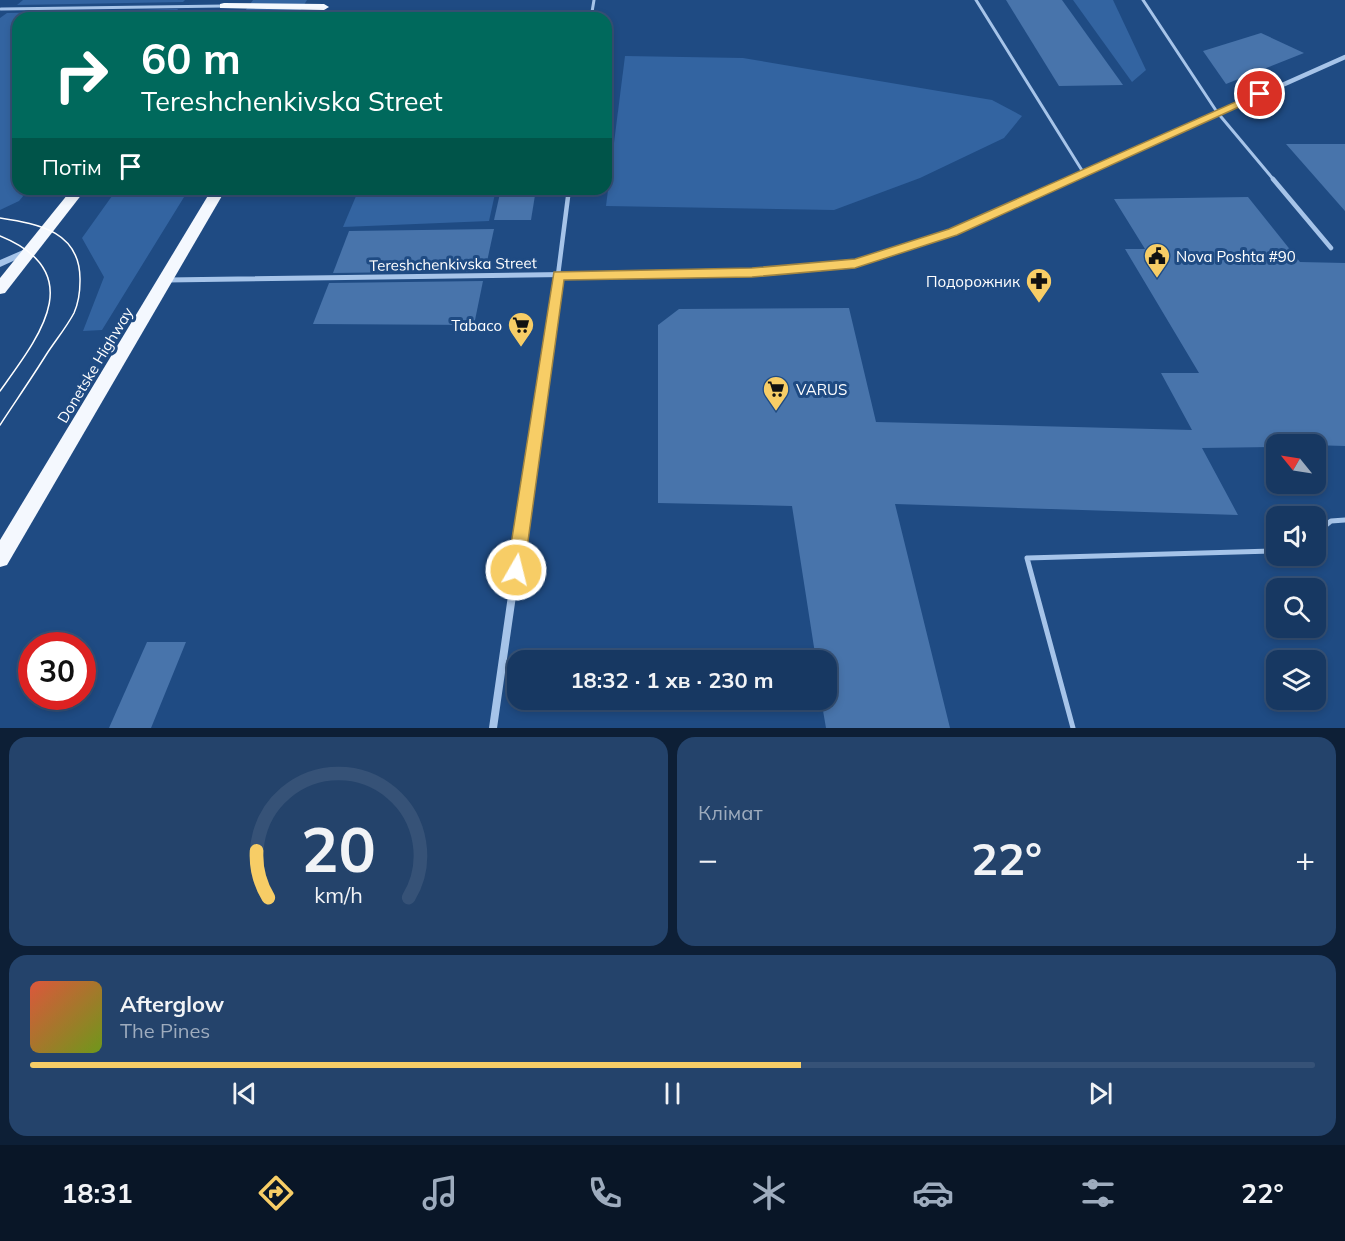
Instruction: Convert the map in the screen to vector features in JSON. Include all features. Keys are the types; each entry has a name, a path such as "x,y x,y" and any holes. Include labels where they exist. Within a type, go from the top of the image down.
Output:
{"highway":[{"path":"226,3 327,4"},
{"path":"0,289 74,195"},
{"name":"Donetske Highway","path":"0,558 216,195"}],"street":[{"name":"Tereshchenkivska Street","path":"167,280 752,272 855,264 953,232 1217,112 1345,57"},
{"path":"0,264 30,250"},
{"path":"493,728 558,275"}],"lane":[{"path":"976,0 1083,172"},
{"path":"1143,0 1217,112 1330,248"},
{"path":"1,9 226,3"},
{"path":"558,275 568,195"},
{"path":"1326,524 1331,520 1345,520"},
{"path":"1073,728 1028,558 1266,551"}],"shaded area":[{"path":"23,0 185,0 183,2 17,5"},
{"path":"253,0 307,0 300,12 244,12"},
{"path":"1073,0 1113,0 1146,70 1132,82"},
{"path":"178,9 176,12 50,12"},
{"path":"7,13 12,13 12,195 24,195 19,201 0,210 0,18"},
{"path":"625,56 743,58 992,100 1022,116 1004,138 920,178 834,210 606,206 607,195 612,195 612,159"},
{"path":"113,195 185,195 102,330 83,331 104,277 82,238"},
{"path":"356,195 495,195 489,221 343,227"}],"building":[{"path":"1006,0 1062,0 1123,85 1059,86"},
{"path":"1261,33 1304,53 1226,84 1203,51"},
{"path":"1286,144 1345,144 1345,211"},
{"path":"500,195 535,195 531,220 494,220"},
{"path":"1248,197 1300,262 1345,263 1345,446 1326,445 1326,434 1266,434 1266,447 1202,448 1238,515 895,504 950,728 826,728 823,710 837,710 837,650 814,650 792,506 658,503 658,325 679,309 849,308 876,422 1192,430 1161,373 1199,373 1125,249 1145,249 1114,199"},
{"path":"494,229 485,271 333,273 349,231"},
{"path":"483,281 474,325 313,324 329,283"},
{"path":"147,642 186,642 151,728 109,728"}],"tram line":[{"path":"0,218 30,223 55,233 66,241 74,251 80,281 77,306 68,324 0,425"},
{"path":"0,236 28,251 44,268 50,287 48,308 41,328 29,350 0,391"}],"place":[{"name":"Nova Poshta #90","path":"1157,279"},
{"name":"Подорожник","path":"1039,304"},
{"name":"Tabaco","path":"521,348"},
{"name":"VARUS","path":"776,412"}],"route":[{"path":"516,570 558,275 752,272 855,264 953,232 1260,94"}]}
